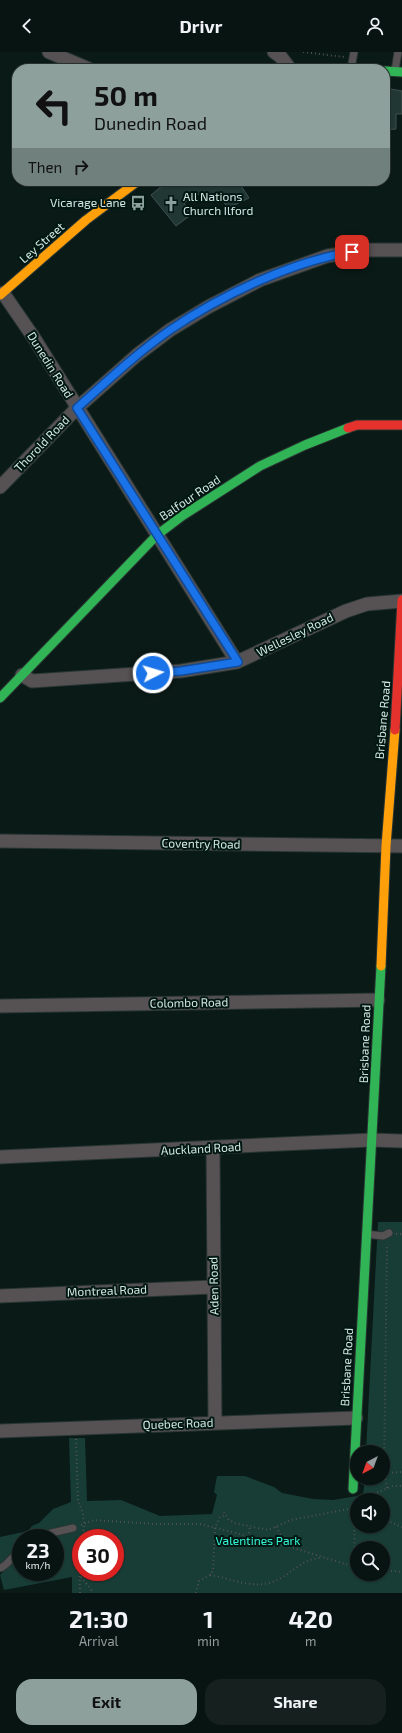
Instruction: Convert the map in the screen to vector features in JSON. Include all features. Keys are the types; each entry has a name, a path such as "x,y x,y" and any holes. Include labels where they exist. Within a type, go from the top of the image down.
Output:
{"street":[{"path":"49,52 77,64"},
{"path":"274,52 281,57 286,64"},
{"name":"Ley Street","path":"3,289 86,220 131,186"},
{"name":"Thorold Road","path":"0,487 77,408 137,355 170,330 208,306 260,280 326,256 365,250 402,250"},
{"name":"Dunedin Road","path":"3,289 238,662"},
{"name":"Balfour Road","path":"0,698 157,535 182,516 260,466 305,445 357,425 402,425"},
{"name":"Wellesley Road","path":"22,675 32,681 181,671 238,662 346,611 368,604 402,601"},
{"name":"Brisbane Road","path":"353,1489 371,1140 376,1079 378,1000 386,846 399,670 402,601"},
{"name":"Coventry Road","path":"0,841 402,846"},
{"name":"Colombo Road","path":"0,1006 378,1000"},
{"name":"Auckland Road","path":"0,1157 371,1140 402,1141"},
{"name":"Aden Road","path":"213,1148 215,1423"},
{"name":"Montreal Road","path":"0,1296 214,1287"},
{"name":"Quebec Road","path":"0,1431 75,1427 356,1418"}],"lane":[{"path":"398,52 398,72"},
{"path":"366,1234 382,1236 389,1233"},
{"path":"64,1530 73,1528"},
{"path":"0,1568 5,1566 12,1558"}],"path":[{"path":"303,52 354,55"},
{"path":"384,1445 386,1246 389,1233"},
{"path":"75,1427 78,1501 83,1513 83,1529"},
{"path":"390,1473 402,1472"},
{"path":"353,1489 360,1494 362,1499 393,1486 402,1486"},
{"path":"196,1593 199,1581 210,1575 213,1571 215,1528 220,1517 225,1513 228,1520 234,1523 268,1530 304,1516 350,1509"},
{"path":"73,1528 94,1520 157,1524 200,1524 287,1546 350,1565"},
{"path":"390,1522 402,1527"},
{"path":"248,1537 250,1527"},
{"path":"276,1527 287,1546"},
{"path":"210,1575 240,1583 266,1583 279,1578 306,1561 323,1558"},
{"path":"390,1571 402,1572"},
{"path":"80,1581 80,1593"},
{"path":"84,1581 93,1592"}],"green space":[{"name":"Valentines Park","path":"378,1222 402,1222 402,1593 72,1593 72,1581 124,1581 124,1529 72,1529 72,1577 64,1579 64,1529 30,1529 32,1526 39,1523 53,1509 71,1502 69,1438 85,1438 87,1501 121,1500 160,1516 212,1514 217,1495 214,1492 217,1476 245,1476 274,1487 282,1493 313,1499 333,1500 350,1497 350,1533 390,1533 390,1493 363,1493 364,1485 390,1485 390,1445 366,1445"},
{"name":"Valentines Park","path":"12,1534 12,1581 51,1581 4,1590 0,1575 3,1572 0,1563 0,1537"}],"building":[{"path":"390,89 402,91 402,114 396,114 396,129 390,130"},
{"path":"162,186 241,186 249,198 228,208 217,192 209,196 208,194 201,197 199,194 184,203 192,214 176,226 151,195"}],"traffic: fast":[{"path":"390,71 402,72"},
{"path":"0,698 157,535 182,516 260,466 305,445 348,428"},
{"path":"353,1489 381,966"}],"traffic: slow":[{"path":"0,295 86,220 131,186"},
{"path":"381,966 386,846 395,730"}],"traffic: jam":[{"path":"348,428 357,425 402,425"},
{"path":"395,730 402,600"}],"place":[{"name":"Vicarage Lane","path":"138,203"},
{"name":"All Nations Church Ilford","path":"171,204"}],"route":[{"path":"153,673 181,671 238,662 77,408 137,355 170,330 208,306 260,280 326,256 352,252"}]}
